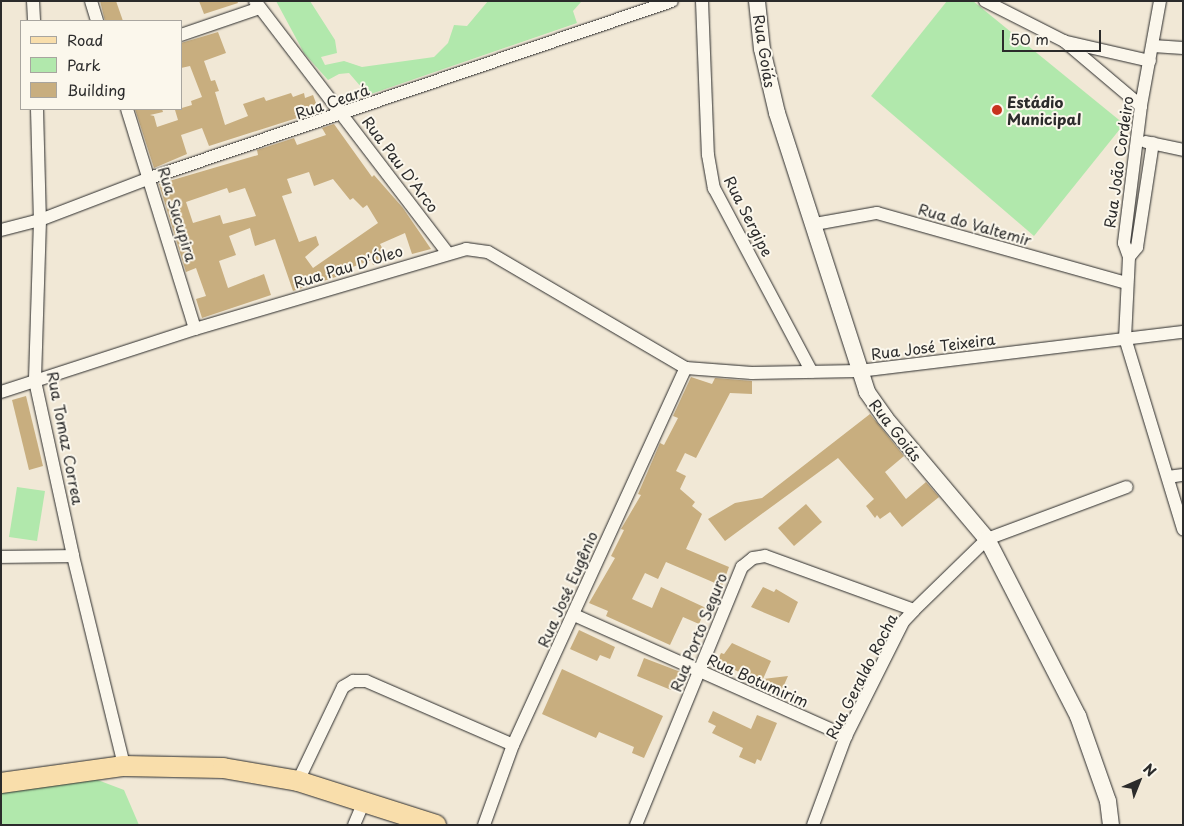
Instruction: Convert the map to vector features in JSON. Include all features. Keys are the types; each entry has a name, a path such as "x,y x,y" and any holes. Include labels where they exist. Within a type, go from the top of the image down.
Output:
{"main road":[{"path":"1,783 124,766 223,768 298,781 436,825"}],"street":[{"path":"33,1 34,20"},
{"path":"91,1 97,20"},
{"name":"Rua Ceará","path":"1,230 40,220 150,178 672,1"},
{"name":"Rua Sergipe","path":"702,1 708,155 714,188 812,372"},
{"name":"Rua Goiás","path":"757,1 762,50 777,113 815,224 867,392 884,418 987,539 1078,716 1108,801 1111,825"},
{"path":"984,1 1064,41 1150,61"},
{"name":"Rua João Cordeiro","path":"1160,1 1141,106 1124,243 1129,257 1126,283 1125,338 1183,529"},
{"path":"182,35 258,4"},
{"name":"Rua Pau D'Arco","path":"258,4 447,252"},
{"path":"1064,41 1141,106"},
{"path":"1153,46 1183,48"},
{"name":"Rua Tomaz Correa","path":"37,110 40,220 35,381 73,556 124,766"},
{"name":"Rua Sucupira","path":"127,110 150,178 195,329"},
{"path":"1138,140 1183,150"},
{"path":"1129,257 1137,247 1153,143"},
{"name":"Rua do Valtemir","path":"815,224 877,213 1126,283"},
{"name":"Rua Pau D'Óleo","path":"1,392 195,329 447,252 466,248 488,252 686,368"},
{"name":"Rua José Teixeira","path":"686,368 752,373 860,371 1183,332"},
{"name":"Rua José Eugênio","path":"484,825 513,745 686,368"},
{"path":"1168,477 1183,475"},
{"name":"Rua Geraldo Rocha","path":"813,825 846,736 903,622 914,610 987,539 1127,487"},
{"path":"2,558 73,556"},
{"name":"Rua Porto Seguro","path":"636,825 742,567 753,558 765,556 914,610"},
{"name":"Rua Botumirim","path":"574,615 846,736"},
{"path":"298,781 343,687 353,681 366,681 513,745"},
{"path":"354,825 364,801"}],"green space":[{"path":"276,1 310,1 335,40 337,53 321,57 325,65 344,61 362,67 434,57 448,43 454,25 467,26 488,1 581,2 573,11 577,23 368,95 349,73 339,74 328,80 304,53"},
{"name":"Estádio Municipal","path":"947,1 973,1 1124,124 1034,236 871,96"},
{"path":"17,487 45,491 37,541 9,537"},
{"path":"95,779 124,790 139,825 1,825 1,792"}],"building":[{"path":"100,1 116,1 123,20 105,20"},
{"path":"199,1 237,1 238,3 204,14"},
{"path":"218,32 226,53 204,61 211,81 215,80 219,91 215,92 225,125 248,116 243,104 264,97 266,101 291,93 293,97 304,93 305,98 313,95 319,111 209,146 202,128 181,135 187,154 154,168 135,110 162,110 163,112 150,115 154,116 157,127 178,120 175,110 182,110 182,108 192,105 191,101 202,97 190,66 182,68 182,43"},
{"path":"334,124 372,177 374,175 403,208 431,249 412,254 405,233 380,244 388,259 373,265 371,260 350,268 351,272 293,291 275,239 255,246 250,228 229,236 236,255 219,261 228,288 264,274 271,295 202,318 196,299 206,296 196,268 186,272 159,184 258,155 257,150 294,138 297,145 326,135 322,128","holes":["309,172 314,186 333,179 350,200 353,198 363,208 367,205 378,223 313,268 305,257 319,245 316,236 299,242 282,196 292,193 287,179","227,188 229,193 245,188 256,216 223,224 220,215 193,223 186,202"]},
{"path":"691,377 712,384 715,378 752,381 752,394 730,393 696,458 685,453 676,471 686,476 680,489 695,502 692,506 702,514 686,549 729,567 722,586 666,562 658,579 645,573 632,599 652,608 661,587 706,608 699,624 683,617 670,645 606,616 608,611 589,603 615,558 611,556 624,530 621,529 641,495 638,494 660,443 664,445 678,418 673,416"},
{"path":"26,396 43,466 29,470 12,400"},
{"path":"870,414 904,456 885,472 906,499 926,482 939,497 902,527 890,512 880,519 877,515 875,518 866,506 874,499 838,458 725,541 708,519 735,503 762,498"},
{"path":"806,504 822,522 794,546 778,528"},
{"path":"763,587 774,592 776,589 798,602 789,623 751,607"},
{"path":"579,630 615,647 610,659 600,655 597,661 570,649"},
{"path":"732,643 771,661 763,679 788,676 780,694 768,689 770,686 717,662 721,653 724,654"},
{"path":"644,658 686,674 681,687 673,684 671,690 637,676"},
{"path":"562,669 663,716 644,758 632,753 634,747 599,732 596,738 542,714"},
{"path":"713,711 751,729 757,715 777,723 761,761 757,759 755,764 739,757 743,748 712,733 716,726 708,722"}],"place":[{"name":"Estádio Municipal","path":"997,110"}]}
